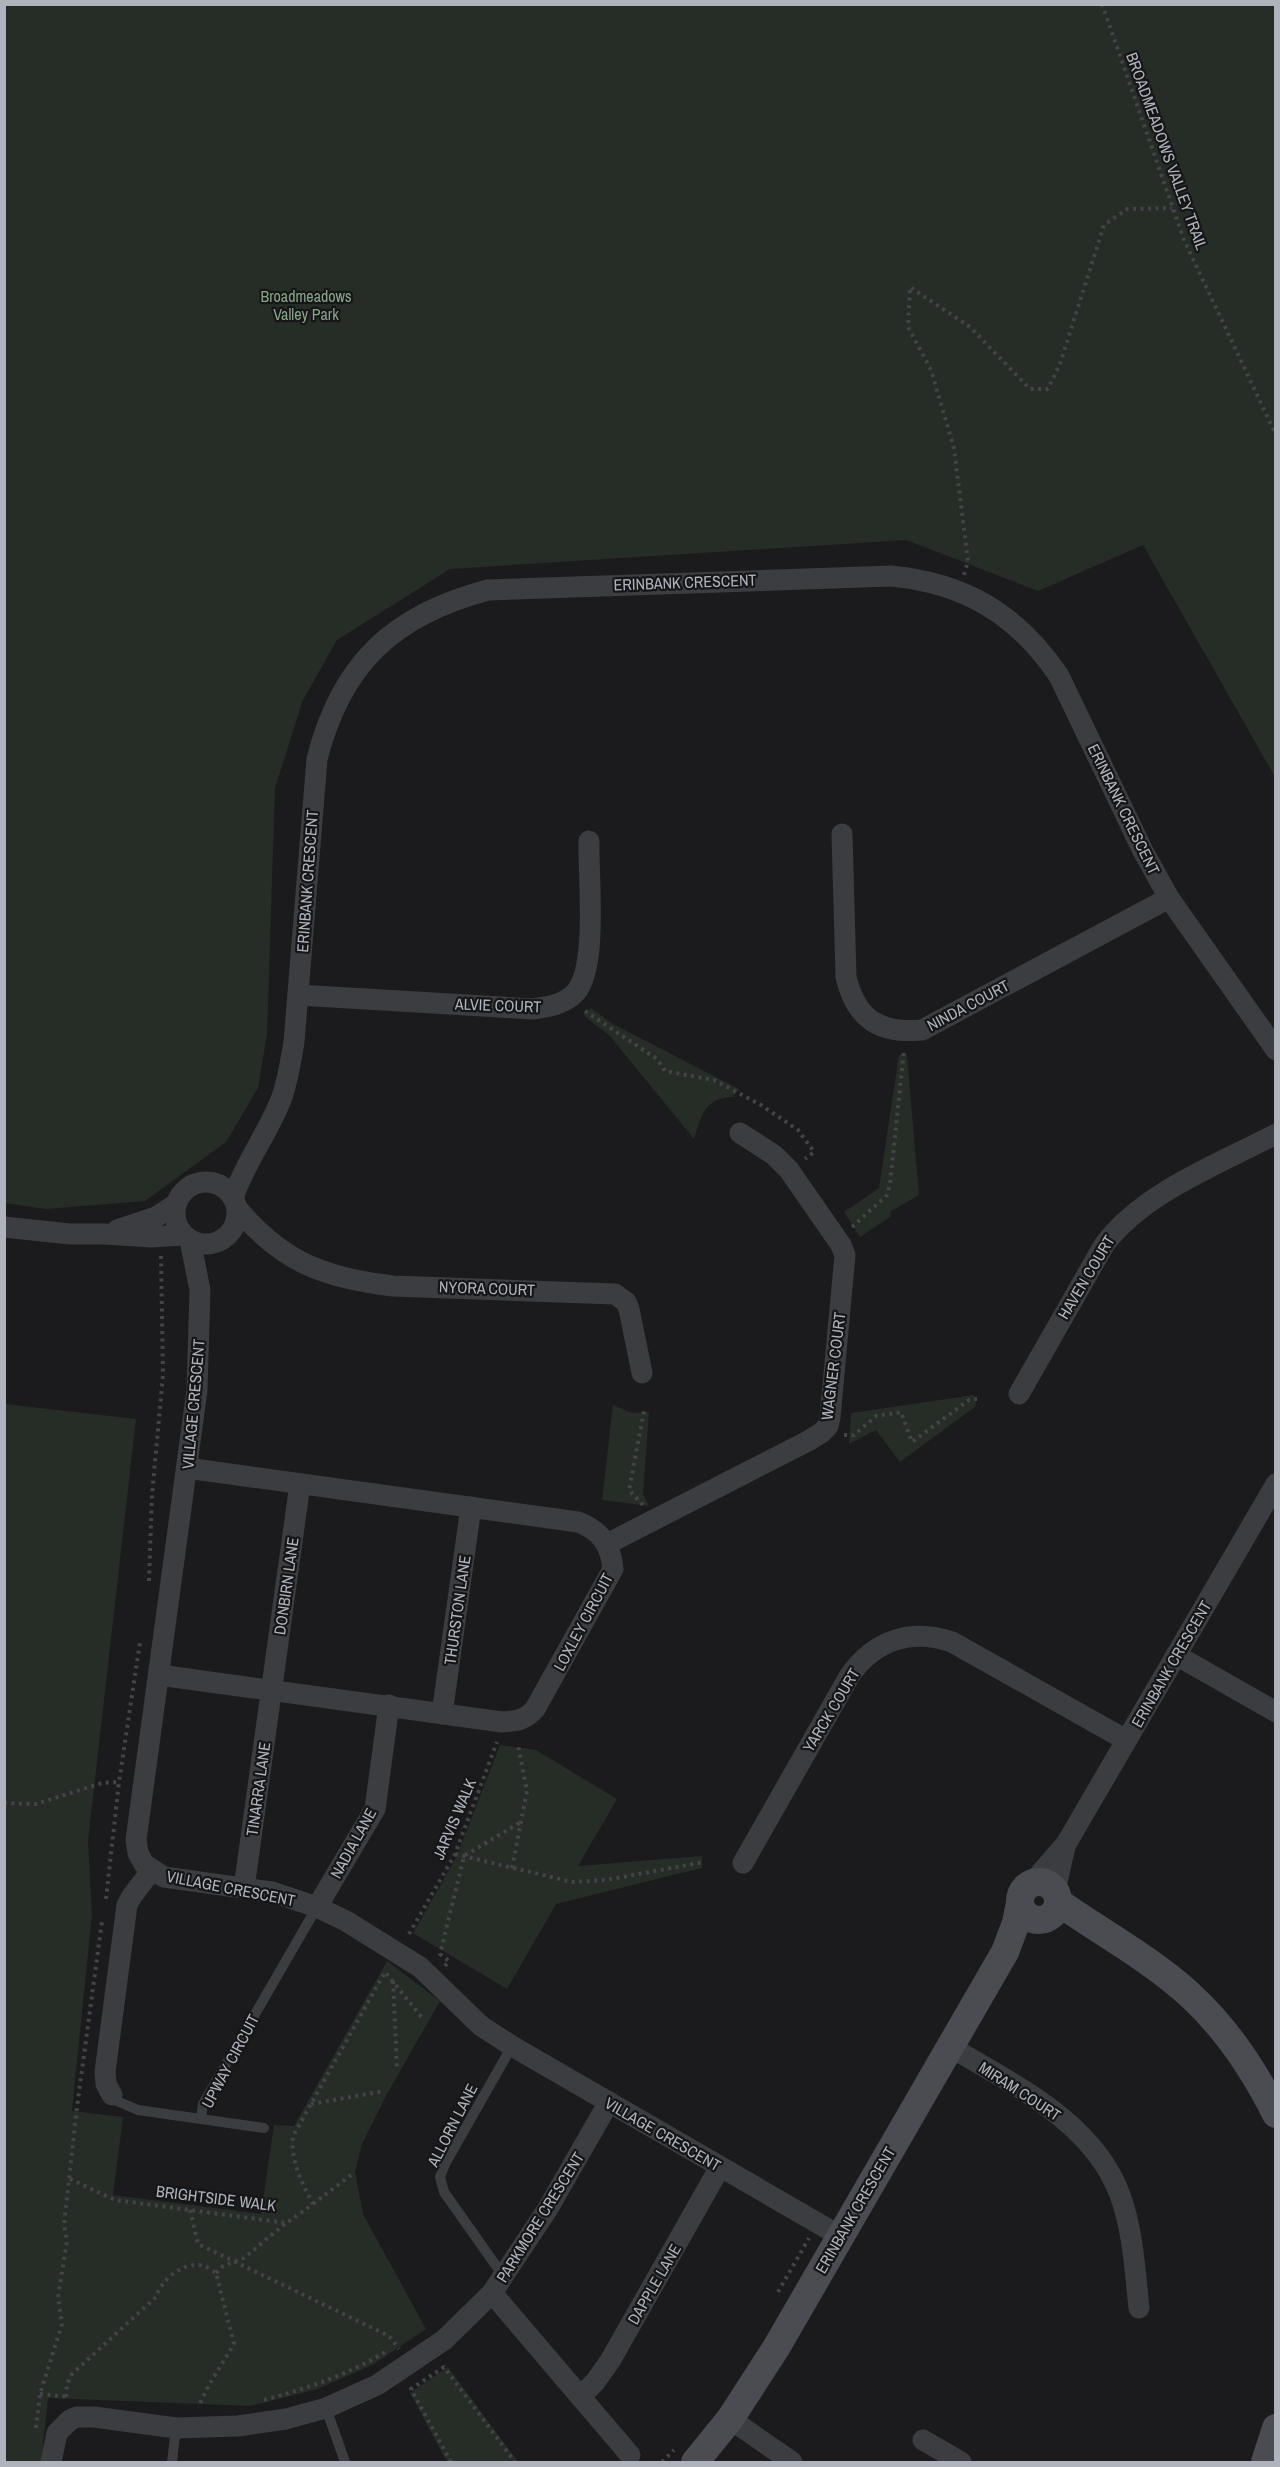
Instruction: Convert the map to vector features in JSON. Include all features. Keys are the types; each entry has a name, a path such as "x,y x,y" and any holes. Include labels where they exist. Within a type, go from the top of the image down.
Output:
{"street":[{"name":"ERINBANK CRESCENT","path":"235,1203 240,1176 282,1096 289,1070 298,995 317,759 325,729 337,700 365,658 399,628 416,616 460,597 488,590 516,587 891,576 935,582 960,590 996,610 1043,651 1059,676 1143,851 1169,898 1275,1050"},
{"name":"NINDA COURT","path":"842,834 846,977 850,994 859,1010 872,1022 887,1028 906,1031 922,1030 1169,898"},
{"name":"ALVIE COURT","path":"298,995 533,1009 550,1007 568,999 577,991 583,980 589,953 589,841"},
{"path":"740,1133 774,1155 789,1170 841,1245"},
{"name":"HAVEN COURT","path":"1018,1394 1104,1245 1117,1227 1154,1199 1275,1134"},
{"name":"ERINBANK CRESCENT","path":"208,1182 229,1169 259,1141"},
{"path":"4,1227 70,1234 187,1238 208,1244 223,1239 234,1228 235,1203 227,1190 208,1182 189,1187 182,1193 176,1204 175,1219 187,1238"},
{"name":"NYORA COURT","path":"235,1203 254,1228 279,1248 300,1262 329,1275 359,1282 393,1286 615,1294 626,1302 629,1309 642,1373"},
{"path":"105,1234 156,1217 176,1204"},
{"name":"VILLAGE CRESCENT","path":"187,1238 200,1290 197,1389 136,1840 138,1853 144,1864 151,1871 164,1877 272,1892 317,1907 346,1921 400,1954 433,1978 481,2026 512,2046 829,2230"},
{"name":"NYORA COURT","path":"223,1239 279,1248"},
{"name":"VILLAGE CRESCENT","path":"200,1290 223,1239"},
{"name":"WAGNER COURT","path":"607,1544 808,1441 828,1426 845,1255 841,1245"},
{"path":"187,1468 578,1522 599,1533 607,1544"},
{"name":"DONBIRN LANE","path":"271,1689 300,1484"},
{"name":"ERINBANK CRESCENT","path":"688,2452 730,2419 776,2348 829,2230 950,2046 1005,1952 1016,1923 1041,1903 1066,1844 1275,1484"},
{"name":"THURSTON LANE","path":"442,1714 471,1507"},
{"name":"LOXLEY CIRCUIT","path":"159,1675 502,1722 517,1721 527,1717 535,1709 609,1578 613,1569 607,1544"},
{"name":"YARCK COURT","path":"743,1863 860,1661 873,1650 906,1636 923,1635 952,1642 1126,1740"},
{"path":"1176,1655 1275,1712"},
{"name":"TINARRA LANE","path":"244,1888 271,1689"},
{"name":"NADIA LANE","path":"317,1907 375,1809 389,1706"},
{"name":"UPWAY CIRCUIT","path":"112,2095 106,2084 105,2072 123,1932 132,1896 151,1871"},
{"path":"1041,1903 1117,1943 1159,1970 1190,1995 1210,2016 1248,2065 1275,2114"},
{"name":"MIRAM COURT","path":"950,2046 1053,2110 1094,2150 1111,2174 1120,2194 1132,2249 1139,2308"},
{"name":"PARKMORE CRESCENT","path":"51,2463 57,2433 70,2420 77,2417 94,2417 176,2428 238,2426 286,2419 326,2408 377,2385 444,2340 498,2285 547,2210 609,2102"},
{"name":"DAPPLE LANE","path":"581,2396 595,2382 610,2361 720,2167"},
{"path":"498,2285 581,2396 630,2455"},
{"path":"730,2419 792,2463"},
{"path":"1265,2463 1275,2428"},
{"path":"923,2440 961,2463"}],"lane":[{"name":"UPWAY CIRCUIT","path":"112,2095 117,2101 138,2110 201,2118 203,2104 317,1907"},
{"name":"ALLORN LANE","path":"498,2285 444,2192 440,2177 445,2164 512,2046"},
{"path":"201,2118 264,2128"},
{"path":"326,2408 345,2463"},
{"path":"172,2463 176,2428"}],"path":[{"name":"BROADMEADOWS VALLEY TRAIL","path":"1102,4 1184,240 1275,435"},
{"path":"960,590 968,561 954,448 931,370 908,327 910,287 970,327 1030,388 1048,388 1060,363 1104,225 1127,209 1172,208"},
{"path":"585,1010 657,1059 666,1071 714,1080 761,1105 798,1130 814,1152 789,1170"},
{"path":"841,1245 851,1228 887,1195 906,1031"},
{"path":"148,1587 152,1495 164,1375 161,1237"},
{"path":"828,1426 847,1436 854,1434 876,1416 901,1412 912,1442 969,1400 977,1399"},
{"path":"644,1411 629,1490 643,1504 652,1520"},
{"path":"106,1905 119,1782 142,1633"},
{"name":"JARVIS WALK","path":"409,1934 455,1854 497,1742"},
{"path":"512,1868 527,1791 518,1745"},
{"path":"4,1803 36,1804 102,1783 119,1782"},
{"path":"411,2003 449,1961 440,1954 464,1856 520,1822"},
{"path":"455,1854 565,1881 588,1882 704,1862"},
{"path":"35,2435 40,2394 62,2324 58,2297 67,2241 64,2225 77,2107 103,1916"},
{"path":"313,2204 291,2149 293,2136 385,1972 424,2020"},
{"path":"393,1980 397,2068"},
{"path":"310,2104 384,2091"},
{"name":"BRIGHTSIDE WALK","path":"70,2179 115,2200 287,2223 351,2175"},
{"path":"190,2210 198,2244 389,2336 411,2363"},
{"path":"216,2273 223,2266 236,2262 287,2223"},
{"path":"774,2299 829,2230"},
{"path":"40,2394 66,2397 67,2384 72,2374 156,2297 159,2287 166,2278 195,2265 205,2266 216,2273 234,2344 198,2407 209,2406"},
{"path":"260,2401 338,2378 405,2340"},
{"path":"451,2463 411,2390 444,2367 515,2463"},
{"path":"662,2463 688,2452"}],"green space":[{"name":"Broadmeadows Valley Park","path":"5,4 1275,5 1275,777 1143,545 1038,591 906,540 450,569 337,640 303,700 275,788 267,1034 258,1088 226,1142 145,1201 46,1209 5,1203"},
{"path":"591,1008 611,1023 739,1089 733,1097 723,1098 710,1104 702,1115 694,1139 610,1036 583,1015"},
{"path":"899,1055 907,1055 919,1195 891,1211 890,1217 860,1237 844,1212 879,1188"},
{"path":"974,1395 976,1406 900,1462 876,1430 849,1444 851,1413"},
{"path":"5,1404 136,1419 88,1841 92,1914 72,2111 123,2117 113,2195 261,2214 274,2125 294,2126 387,1961 440,2001 386,2096 362,2144 355,2172 363,2214 426,2329 374,2364 318,2389 250,2406 48,2398 41,2462 5,2462"},
{"path":"613,1405 632,1413 649,1412 643,1494 649,1506 602,1500"},
{"path":"500,1745 536,1750 617,1799 578,1866 702,1856 702,1868 556,1904 507,1989 413,1933 456,1858"},
{"path":"448,2367 518,2462 447,2462 410,2393"}]}
